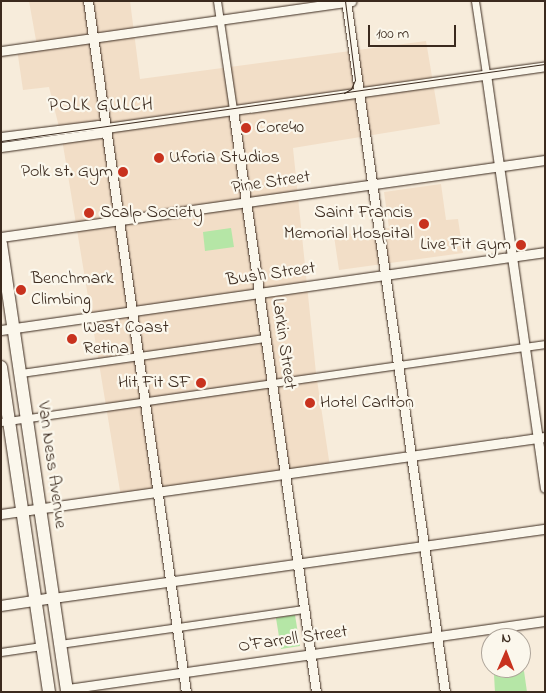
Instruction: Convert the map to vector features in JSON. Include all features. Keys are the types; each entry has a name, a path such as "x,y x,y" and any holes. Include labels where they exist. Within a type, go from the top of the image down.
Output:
{"highway":[{"name":"Van Ness Avenue","path":"1,244 67,690"},
{"name":"Van Ness Avenue","path":"1,366 5,421 23,511 47,692"}],"main road":[{"path":"1,606 53,598"},
{"name":"O'Farrell Street","path":"47,692 67,690"}],"street":[{"path":"88,1 186,692"},
{"name":"Larkin Street","path":"217,1 316,692"},
{"path":"476,1 525,347 541,437 545,488"},
{"path":"1,51 348,2 359,92 445,692"},
{"path":"1,137 98,125 106,128 545,66"},
{"path":"1,148 100,133 106,128"},
{"name":"Pine Street","path":"1,237 545,160"},
{"name":"Bush Street","path":"1,330 545,252"},
{"path":"21,373 265,338"},
{"path":"5,421 545,344"},
{"path":"1,514 541,437"},
{"path":"53,598 545,529"},
{"path":"60,644 304,609"},
{"name":"O'Farrell Street","path":"67,690 545,621"},
{"path":"1,652 42,646"}],"shaded area":[{"path":"29,1 130,1 140,79 426,41 440,124 293,148 316,373 330,467 121,497 62,139 49,87 23,90 17,49 37,46"},
{"name":"Saint Francis Memorial Hospital","path":"441,184 446,220 458,219 463,253 339,270 334,236 389,228 384,192"}],"green space":[{"path":"231,228 234,247 205,251 203,232"},
{"path":"295,615 300,646 281,649 276,618"},
{"path":"494,678 525,678 527,692 495,692"}],"tram line":[{"path":"344,93 351,89 355,80 345,1"},
{"path":"1,141 545,64"}],"place":[{"name":"Core40","path":"246,128"},
{"name":"Uforia Studios","path":"159,158"},
{"name":"Polk st. Gym","path":"123,172"},
{"name":"Scalp Society","path":"89,213"},
{"name":"Saint Francis Memorial Hospital","path":"424,224"},
{"name":"Live Fit Gym","path":"521,245"},
{"name":"Benchmark Climbing","path":"21,290"},
{"name":"West Coast Retina","path":"72,339"},
{"name":"Hit Fit SF","path":"201,383"},
{"name":"Hotel Carlton","path":"310,403"}],"district":[{"name":"POLK GULCH","path":"101,106"}]}
